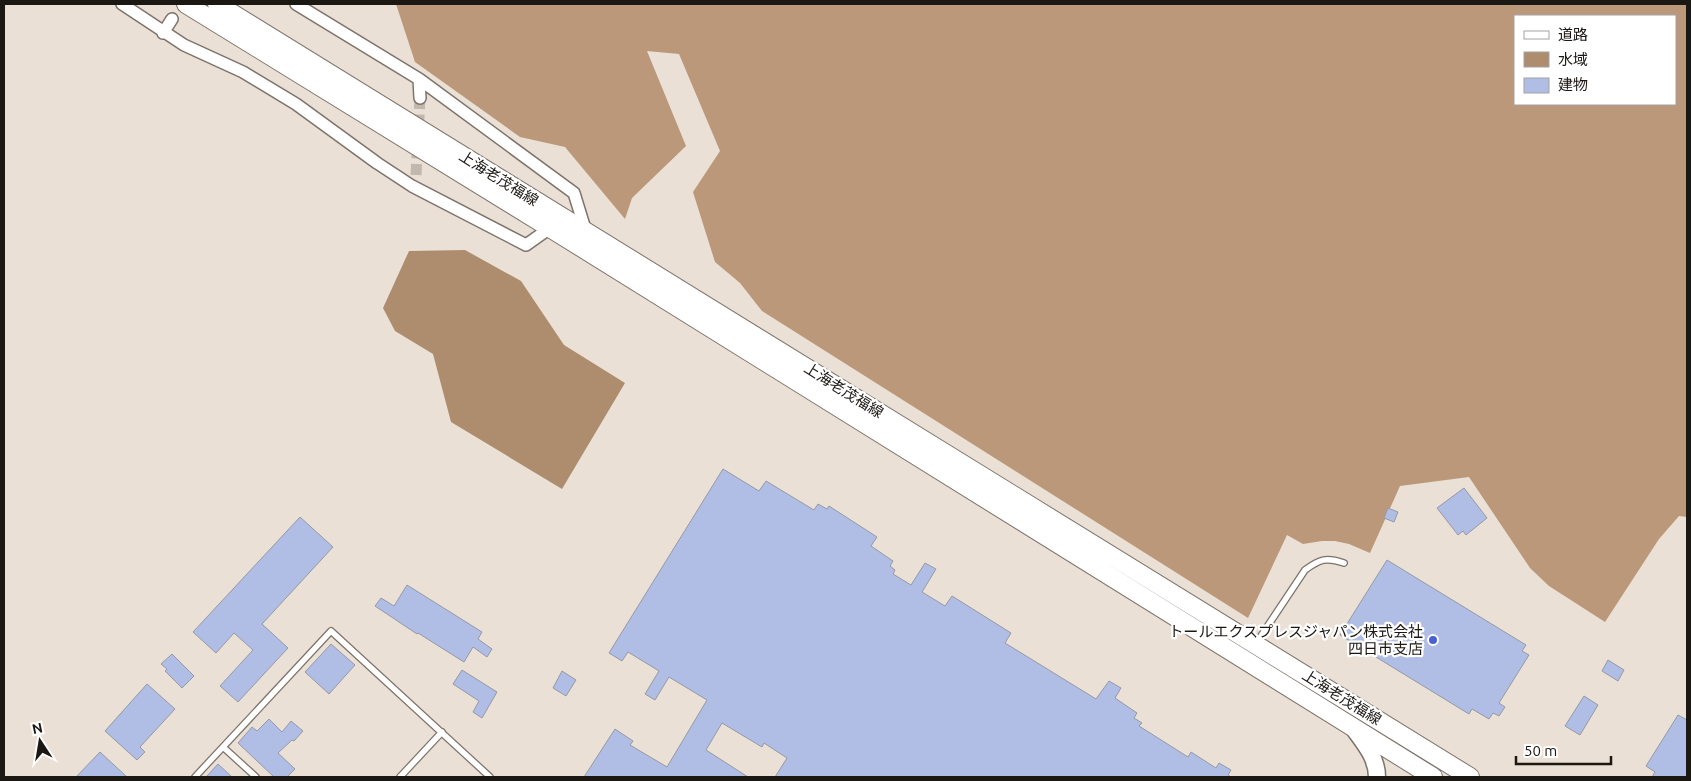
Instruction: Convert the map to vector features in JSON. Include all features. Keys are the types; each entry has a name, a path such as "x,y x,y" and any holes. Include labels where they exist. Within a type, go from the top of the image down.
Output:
{"main road":[{"name":"上海老茂福線","path":"186,4 1433,777"},
{"name":"上海老茂福線","path":"218,4 1470,777"}],"street":[{"path":"122,4 163,33 184,45 243,72 296,104 377,163 414,181 526,245 550,228"},
{"path":"296,4 419,79 574,193 586,232"},
{"path":"163,33 172,19"},
{"path":"419,79 420,98"},
{"path":"1352,726 1372,755 1376,765 1377,777"}],"lane":[{"path":"1256,644 1305,570 1316,562 1331,559 1344,563"},
{"path":"195,777 331,631 490,777"},
{"path":"400,777 442,732"},
{"path":"224,747 256,777"}],"shaded area":[{"path":"396,4 1687,4 1687,517 1679,516 1659,539 1605,622 1549,586 1530,568 1469,477 1400,486 1370,553 1349,544 1335,541 1303,544 1287,535 1248,618 762,311 740,283 715,262 693,192 720,151 679,54 647,51 686,146 632,198 625,219 565,147 520,137 415,62"}],"water":[{"path":"465,250 521,281 564,345 625,383 562,489 451,422 433,354 395,331 383,308 409,251"}],"building":[{"path":"723,469 759,491 766,481 814,510 818,504 827,509 829,506 877,537 871,546 893,561 890,566 895,570 893,574 911,585 925,563 936,569 922,592 945,606 952,596 1011,633 1005,643 1096,699 1109,681 1121,688 1115,698 1137,713 1134,718 1142,723 1139,726 1188,757 1191,752 1216,768 1219,763 1231,770 1228,775 1231,777 775,777 787,758 764,743 762,747 722,723 706,750 748,777 584,777 615,729 633,741 630,745 667,767 707,700 669,677 655,700 645,694 659,671 628,652 622,661 609,653"},
{"path":"1464,488 1487,518 1466,535 1463,531 1458,535 1437,508"},
{"path":"1388,508 1398,512 1394,522 1384,518"},
{"path":"300,517 333,547 262,624 288,648 238,702 220,686 253,650 234,633 216,653 193,632"},
{"name":"トールエクスプレスジャパン株式会社 四日市支店","path":"1387,560 1526,645 1522,651 1529,655 1499,703 1505,707 1499,716 1493,713 1489,719 1472,709 1469,714 1340,635"},
{"path":"407,585 482,632 478,639 492,649 487,657 473,647 464,662 375,606 381,598 394,606"},
{"path":"331,644 355,665 329,694 305,672"},
{"path":"172,654 194,676 182,688 165,671 167,669 161,664"},
{"path":"1608,660 1624,670 1618,681 1602,671"},
{"path":"462,670 497,692 482,718 473,712 479,701 453,684"},
{"path":"562,671 576,680 566,696 553,688"},
{"path":"147,684 175,709 140,747 145,752 137,760 105,731"},
{"path":"1584,696 1598,705 1580,735 1565,726"},
{"path":"1678,715 1687,720 1687,777 1652,777 1655,772 1646,766"},
{"path":"269,719 282,732 291,721 303,731 294,741 292,740 278,753 295,769 287,777 274,777 238,743 252,727 257,731"},
{"path":"100,752 127,777 76,777"},
{"path":"218,764 232,777 206,777"}],"tunnel":[{"path":"416,175 420,98"}],"place":[{"name":"トールエクスプレスジャパン株式会社 四日市支店","path":"1433,640"}]}
